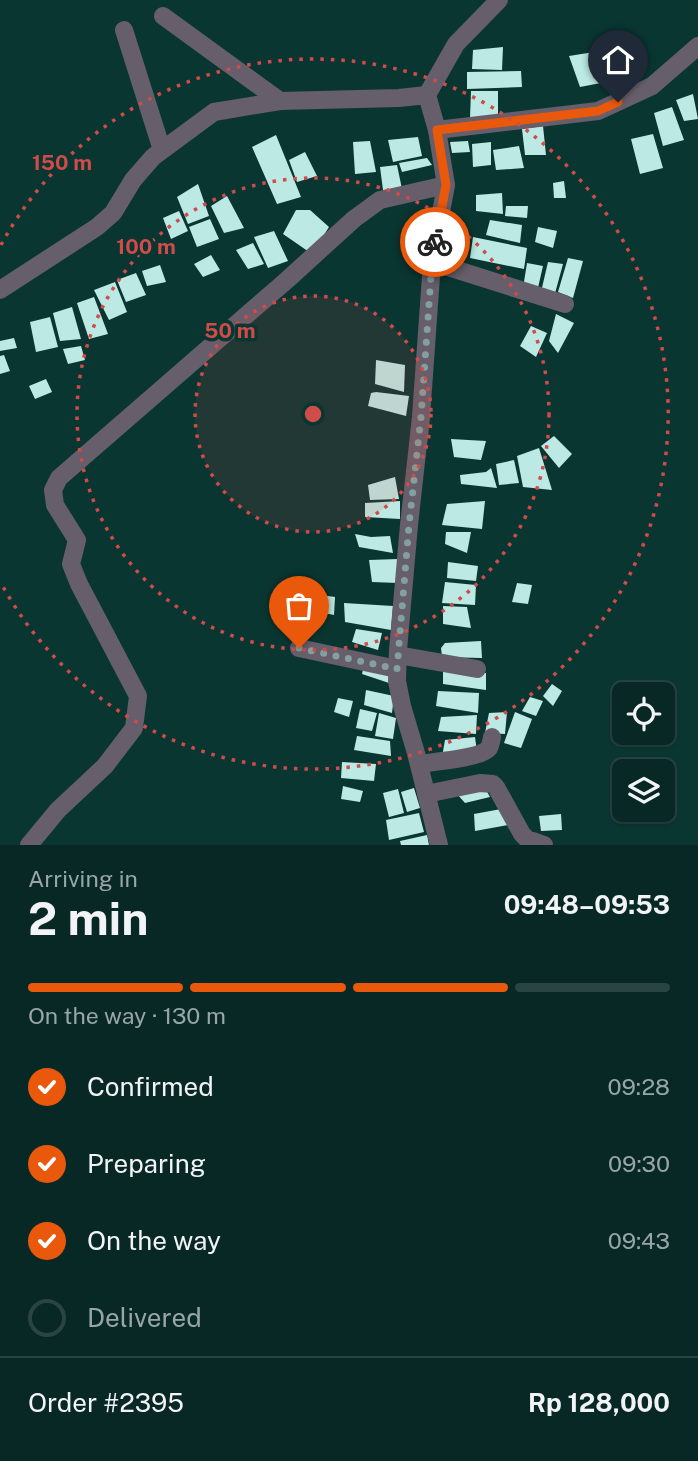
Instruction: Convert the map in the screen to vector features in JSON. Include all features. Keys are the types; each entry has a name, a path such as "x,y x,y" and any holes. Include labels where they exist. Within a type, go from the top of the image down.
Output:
{"street":[{"path":"439,845 398,692 397,662 421,417 432,262 446,185 437,130 427,95 456,44 499,0"},
{"path":"163,16 280,101"},
{"path":"124,30 162,150"},
{"path":"437,130 598,111 652,86 698,46"},
{"path":"0,290 97,227 113,213 133,180 152,157 214,113 280,101 427,95"},
{"path":"29,845 58,810 105,766 134,728 138,696 71,564 77,540 55,505 53,490 59,478 288,280 354,219 380,200 446,185"},
{"path":"432,262 565,304"},
{"path":"299,648 397,662 477,669"},
{"path":"419,764 482,753 489,747 492,737"},
{"path":"426,794 480,783 493,784 522,834 537,844"}],"building":[{"path":"624,44 632,78 610,80 599,48"},
{"path":"503,47 502,70 472,69 473,50"},
{"path":"594,52 606,82 580,87 569,56"},
{"path":"521,71 522,87 467,89 467,72"},
{"path":"471,91 498,91 498,119 470,118"},
{"path":"693,94 698,119 684,121 676,100"},
{"path":"672,107 684,140 663,146 654,113"},
{"path":"543,126 546,155 525,155 522,129"},
{"path":"653,134 663,168 640,174 631,139"},
{"path":"276,135 301,197 277,204 252,147"},
{"path":"418,137 422,156 393,162 388,140"},
{"path":"370,141 376,172 355,174 353,142"},
{"path":"468,141 470,152 452,153 450,142"},
{"path":"491,142 491,165 473,167 472,144"},
{"path":"519,146 524,168 496,170 493,150"},
{"path":"305,152 317,176 297,182 289,160"},
{"path":"427,158 432,165 402,172 399,163"},
{"path":"397,165 402,189 383,190 380,167"},
{"path":"564,181 566,198 554,198 553,183"},
{"path":"198,184 209,216 188,224 177,197"},
{"path":"502,193 503,214 476,211 476,195"},
{"path":"227,196 244,228 224,233 211,206"},
{"path":"506,206 528,206 527,218 505,216"},
{"path":"296,210 310,210 329,227 312,254 283,234"},
{"path":"179,211 188,231 171,239 163,218"},
{"path":"210,219 219,239 197,247 189,227"},
{"path":"490,220 522,225 520,243 486,235"},
{"path":"538,227 557,231 553,248 535,242"},
{"path":"274,231 288,261 268,268 254,237"},
{"path":"473,237 527,248 524,269 470,258"},
{"path":"253,243 264,264 248,269 236,250"},
{"path":"211,255 220,270 203,277 194,264"},
{"path":"568,258 583,261 573,298 558,292"},
{"path":"548,262 563,264 554,297 541,292"},
{"path":"527,263 543,266 537,292 523,288"},
{"path":"160,265 166,282 147,286 142,271"},
{"path":"136,273 146,295 126,302 117,280"},
{"path":"115,282 127,312 109,320 94,290"},
{"path":"94,297 108,334 89,339 77,303"},
{"path":"72,307 81,339 60,341 53,313"},
{"path":"556,314 574,323 558,353 549,341"},
{"path":"50,317 58,347 36,352 30,322"},
{"path":"531,326 547,333 536,357 520,346"},
{"path":"14,338 17,348 0,351 0,341"},
{"path":"81,346 85,360 68,364 63,349"},
{"path":"4,355 10,371 0,374 0,356"},
{"path":"376,360 405,365 404,392 375,384"},
{"path":"46,379 52,392 35,399 29,386"},
{"path":"371,393 409,396 406,416 368,406"},
{"path":"554,436 572,454 559,468 541,446"},
{"path":"451,439 486,441 481,460 454,457"},
{"path":"539,448 552,490 523,487 517,456"},
{"path":"514,460 519,483 499,485 496,464"},
{"path":"491,468 497,488 461,484 460,475 486,472"},
{"path":"395,477 399,499 370,500 368,485"},
{"path":"400,501 400,519 365,517 365,503"},
{"path":"485,501 482,529 442,525 447,504"},
{"path":"446,532 471,532 467,553 445,544"},
{"path":"355,534 390,536 393,553 359,547"},
{"path":"398,559 398,583 372,582 369,560"},
{"path":"448,562 478,566 476,581 447,578"},
{"path":"445,582 476,585 475,605 442,603"},
{"path":"517,583 532,585 528,604 512,602"},
{"path":"314,594 335,597 334,615 310,610"},
{"path":"344,603 393,606 391,630 345,622"},
{"path":"443,606 467,607 471,628 443,624"},
{"path":"356,629 382,633 378,650 352,642"},
{"path":"481,641 482,658 442,657 441,648 445,643"},
{"path":"364,665 395,672 395,685 362,674"},
{"path":"443,670 486,673 486,690 443,684"},
{"path":"552,684 562,691 553,706 543,696"},
{"path":"366,690 394,696 392,713 364,705"},
{"path":"438,691 479,693 478,713 436,706"},
{"path":"530,697 543,701 536,716 522,711"},
{"path":"338,698 353,701 349,717 334,712"},
{"path":"360,709 377,713 372,731 356,728"},
{"path":"507,712 505,734 485,733 489,713"},
{"path":"515,712 532,719 521,748 504,743"},
{"path":"379,713 396,718 393,739 375,736"},
{"path":"477,715 476,734 438,731 441,717"},
{"path":"357,736 390,741 391,756 354,750"},
{"path":"475,737 477,752 442,757 445,740"},
{"path":"342,762 376,764 374,781 341,778"},
{"path":"343,786 363,791 360,802 341,799"},
{"path":"414,788 420,808 407,812 401,792"},
{"path":"485,788 490,797 465,803 457,794"},
{"path":"398,789 404,813 389,817 383,793"},
{"path":"501,809 508,825 475,831 474,814"},
{"path":"419,813 424,832 389,840 386,820"},
{"path":"561,814 562,830 541,831 539,816"},
{"path":"427,835 429,845 401,845 400,841"}],"way so far":[{"path":"299,648 397,669 435,242"}],"route":[{"path":"435,242 446,185 437,130 598,111 618,102"}]}
